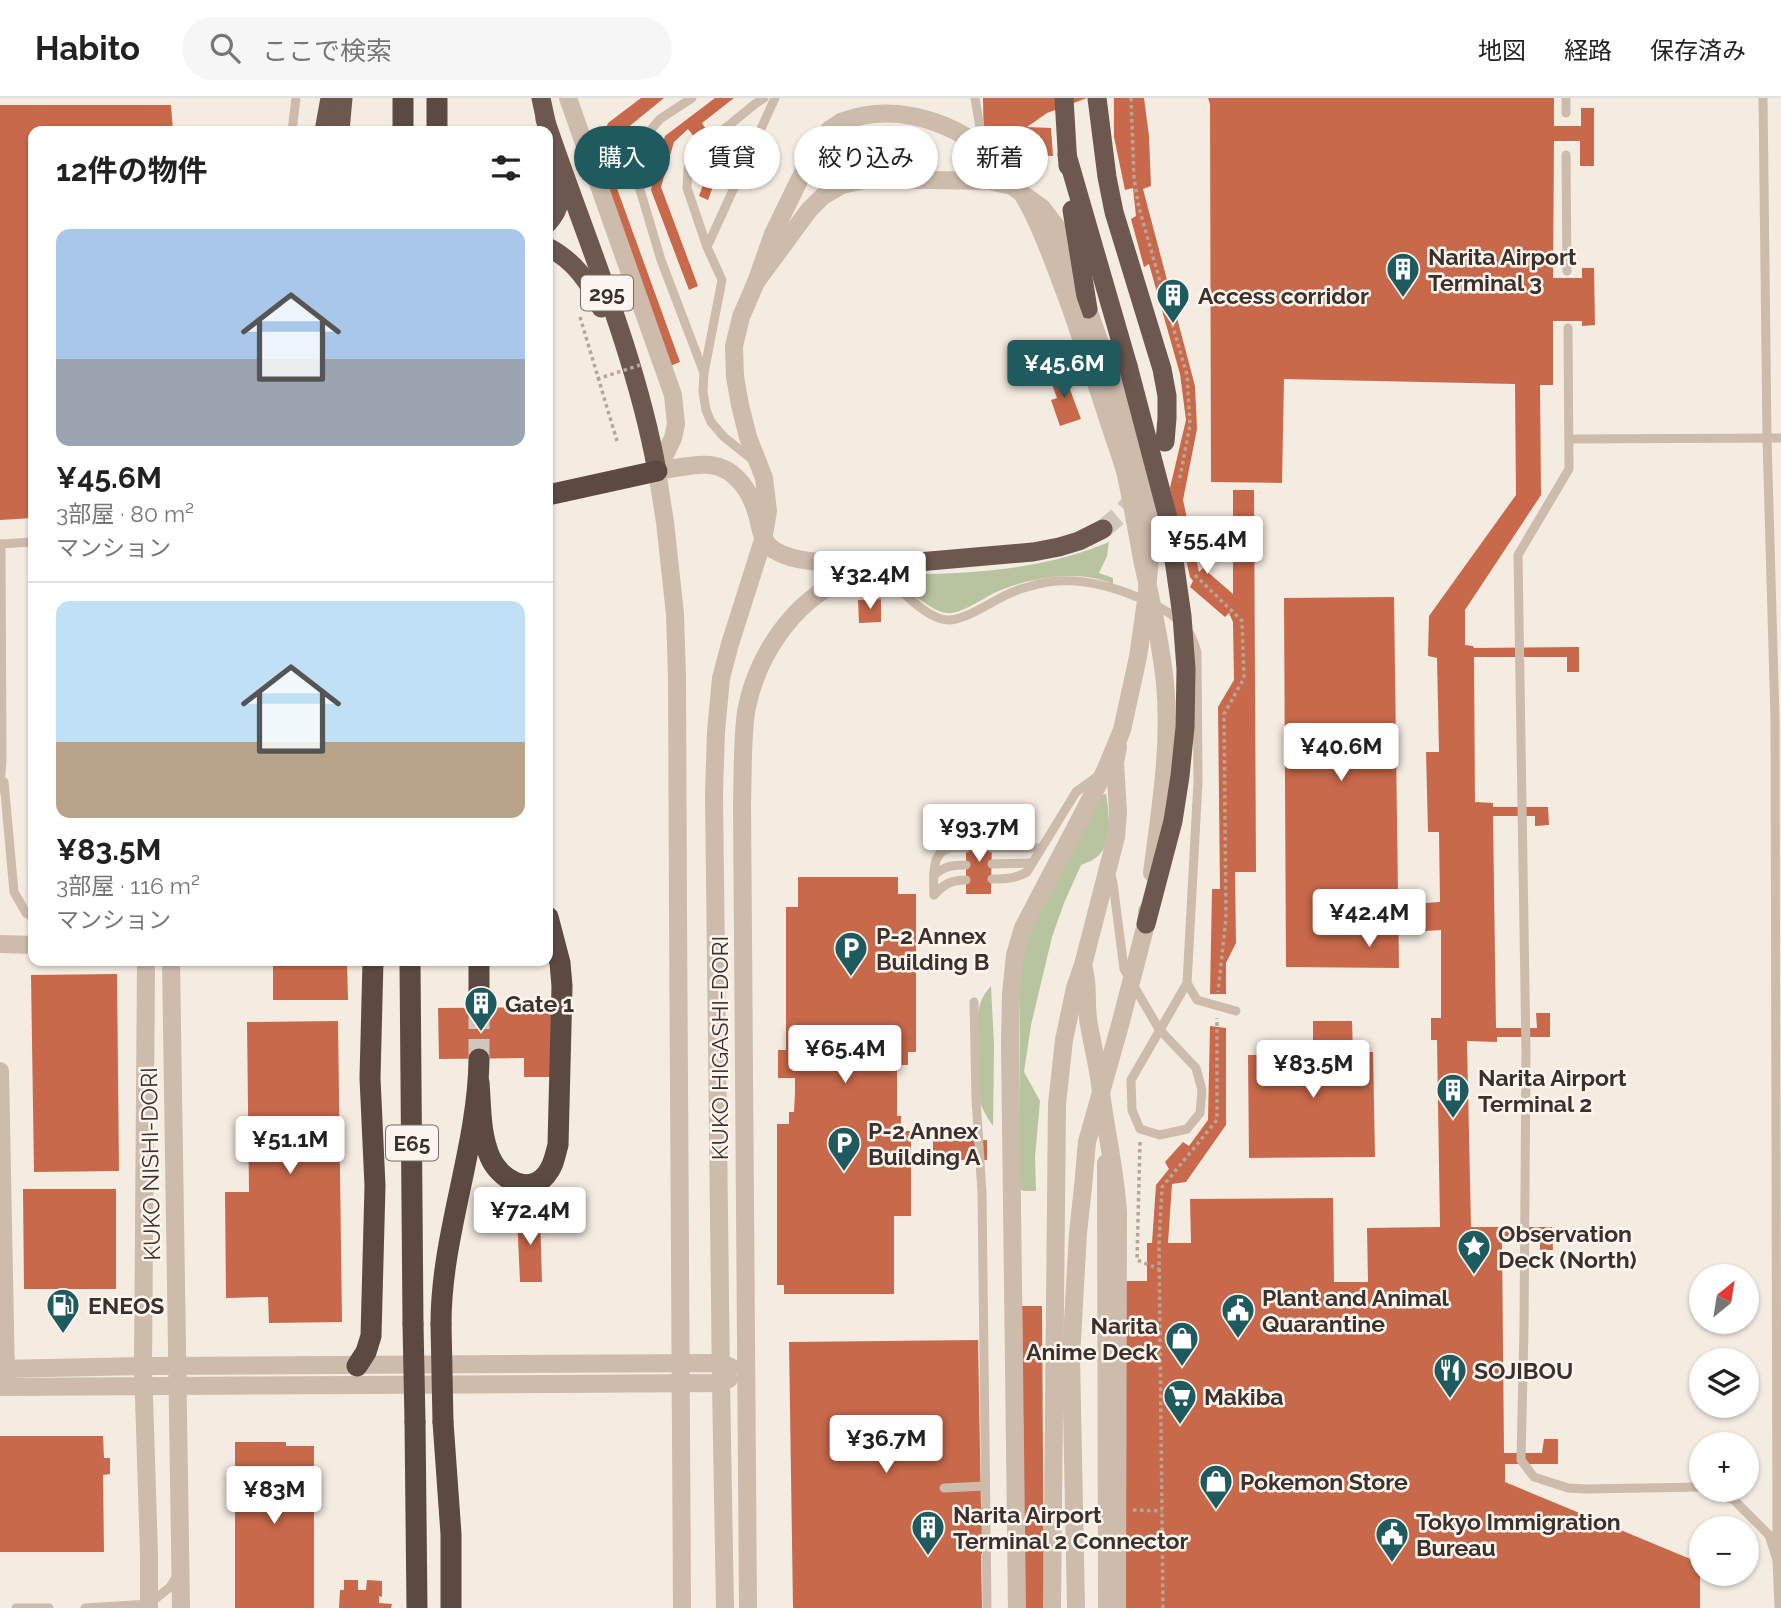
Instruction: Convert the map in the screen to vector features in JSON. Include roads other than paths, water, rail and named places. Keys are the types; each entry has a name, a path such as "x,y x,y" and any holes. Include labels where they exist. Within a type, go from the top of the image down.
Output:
{"highway":[{"path":"325,126 330,98"},
{"path":"340,126 343,98"},
{"path":"437,98 437,126"},
{"name":"295","path":"541,98 546,126"},
{"path":"1064,98 1073,215 1088,309"},
{"path":"1097,98 1114,212 1162,369 1167,396 1164,442"},
{"name":"295","path":"545,119 548,126"},
{"name":"295","path":"553,141 594,253 617,326 650,434 657,471"},
{"path":"1067,155 1128,366 1168,518 1182,616 1186,669 1181,776 1173,821 1146,924"},
{"name":"295","path":"553,158 561,197 553,216"},
{"name":"295","path":"553,250 577,268 601,307 638,427 657,471"},
{"path":"553,494 657,471"},
{"path":"895,564 1033,552 1079,541 1103,529"},
{"path":"479,1082 485,1139 490,1157 498,1170 508,1180 521,1184 534,1183 545,1177 554,1163 558,1145 562,986 560,963 553,936"},
{"path":"357,1366 366,1352 371,1336 375,1186 370,1078 373,966"},
{"name":"E65","path":"410,966 417,1608"},
{"path":"479,966 479,1008"},
{"name":"E65","path":"451,1608 450,1534 443,1422 441,1290 476,1112 479,1059"},
{"path":"450,1534 467,1608"}],"street":[{"path":"568,98 673,396 676,424 667,452 657,471 675,614 682,1608"},
{"path":"756,282 773,234 811,156 830,129 856,116 872,113 902,114 934,121 956,130 994,158 1022,193 1049,252 1076,324 1124,470 1165,685 1164,789 1146,924 1087,1142 1077,1233 1071,1357 1076,1608"},
{"path":"756,282 809,210 842,185 868,178 952,180"},
{"path":"1016,189 1042,208 1061,233 1134,446 1148,505 1151,548 1138,657 1115,762 1118,812 1116,837 1075,988 1064,1040 1057,1104 1052,1608"},
{"name":"KUKO HIGASHI-DORI","path":"725,1608 714,806 721,678 763,540 768,511 764,478 748,437 735,377 734,346 740,317 756,282"},
{"path":"657,471 710,465 726,469 746,488 757,513 763,540 771,548 793,559 895,564"},
{"name":"KUKO HIGASHI-DORI","path":"748,1608 742,803 746,712 754,681 766,655 798,610 842,579 895,564"},
{"path":"1017,1608 1011,994 1015,955 1023,928 1105,771 1122,730"},
{"path":"0,944 28,945"},
{"path":"1083,965 1087,979 1088,1024 1101,1086 1106,1142 1107,1608"},
{"name":"KUKO NISHI-DORI","path":"146,966 144,1386 149,1606"},
{"name":"KUKO NISHI-DORI","path":"171,966 181,1608"},
{"path":"0,1070 3,1378"},
{"path":"1101,1093 1118,1203 1117,1608"},
{"path":"3,1378 144,1366 721,1363 746,1373"},
{"path":"3,1378 144,1386 720,1383 746,1373"}],"lane":[{"path":"293,126 296,98"},
{"path":"692,98 660,119 648,133 640,155 638,183 661,260 704,373"},
{"path":"760,464 724,437 711,422 706,410 704,373 722,279 707,247 687,188 688,169 696,152 764,98"},
{"path":"707,247 775,98"},
{"path":"975,98 980,126"},
{"path":"1566,98 1566,113"},
{"path":"1763,98 1767,438 1775,719 1779,1608"},
{"path":"1566,155 1567,271"},
{"path":"1568,328 1569,469 1518,555 1526,1052 1525,1313 1521,1460 1534,1477 1568,1488 1689,1487"},
{"path":"1569,439 1781,438"},
{"path":"0,789 1,544 28,542"},
{"path":"895,564 898,588 918,606 946,620 960,618 1035,584 1084,581 1132,594 1168,612 1186,627 1193,639 1197,652 1198,782 1187,983 1159,1029 1131,1080 1132,1111 1140,1129 1160,1135 1187,1129 1200,1113 1202,1090 1196,1068 1159,1029 1124,968 1109,866"},
{"path":"1775,719 1781,729"},
{"path":"2,759 14,892 28,914"},
{"path":"992,879 1018,877 1027,872 1076,792 1105,771"},
{"path":"966,848 947,849 939,855 935,863 934,895 943,884 966,880"},
{"path":"992,848 1041,848"},
{"path":"1776,886 1781,849"},
{"path":"992,864 1032,863"},
{"path":"934,875 949,865 966,865"},
{"path":"1187,983 1197,1000 1236,1011"},
{"path":"974,1002 982,1193 987,1608"},
{"path":"944,1488 985,1486"},
{"path":"1736,1502 1769,1535 1777,1560"},
{"path":"85,1608 149,1606 170,1587 180,1571"},
{"path":"16,1608 49,1608"}],"tunnel":[{"path":"1103,529 1122,513 1141,490"},
{"path":"479,1008 479,1059"}],"place":[{"name":"Narita Airport Terminal 3","path":"1403,299"},
{"name":"Access corridor","path":"1173,325"},
{"name":"P-2 Annex Building B","path":"851,978"},
{"name":"Gate 1","path":"481,1033"},
{"name":"Narita Airport Terminal 2","path":"1453,1120"},
{"name":"P-2 Annex Building A","path":"844,1173"},
{"name":"Observation Deck (North)","path":"1474,1276"},
{"name":"ENEOS","path":"63,1335"},
{"name":"Plant and Animal Quarantine","path":"1238,1340"},
{"name":"Narita Anime Deck","path":"1182,1368"},
{"name":"SOJIBOU","path":"1450,1400"},
{"name":"Makiba","path":"1180,1426"},
{"name":"Pokemon Store","path":"1216,1511"},
{"name":"Narita Airport Terminal 2 Connector","path":"928,1557"},
{"name":"Tokyo Immigration Bureau","path":"1392,1564"}]}
